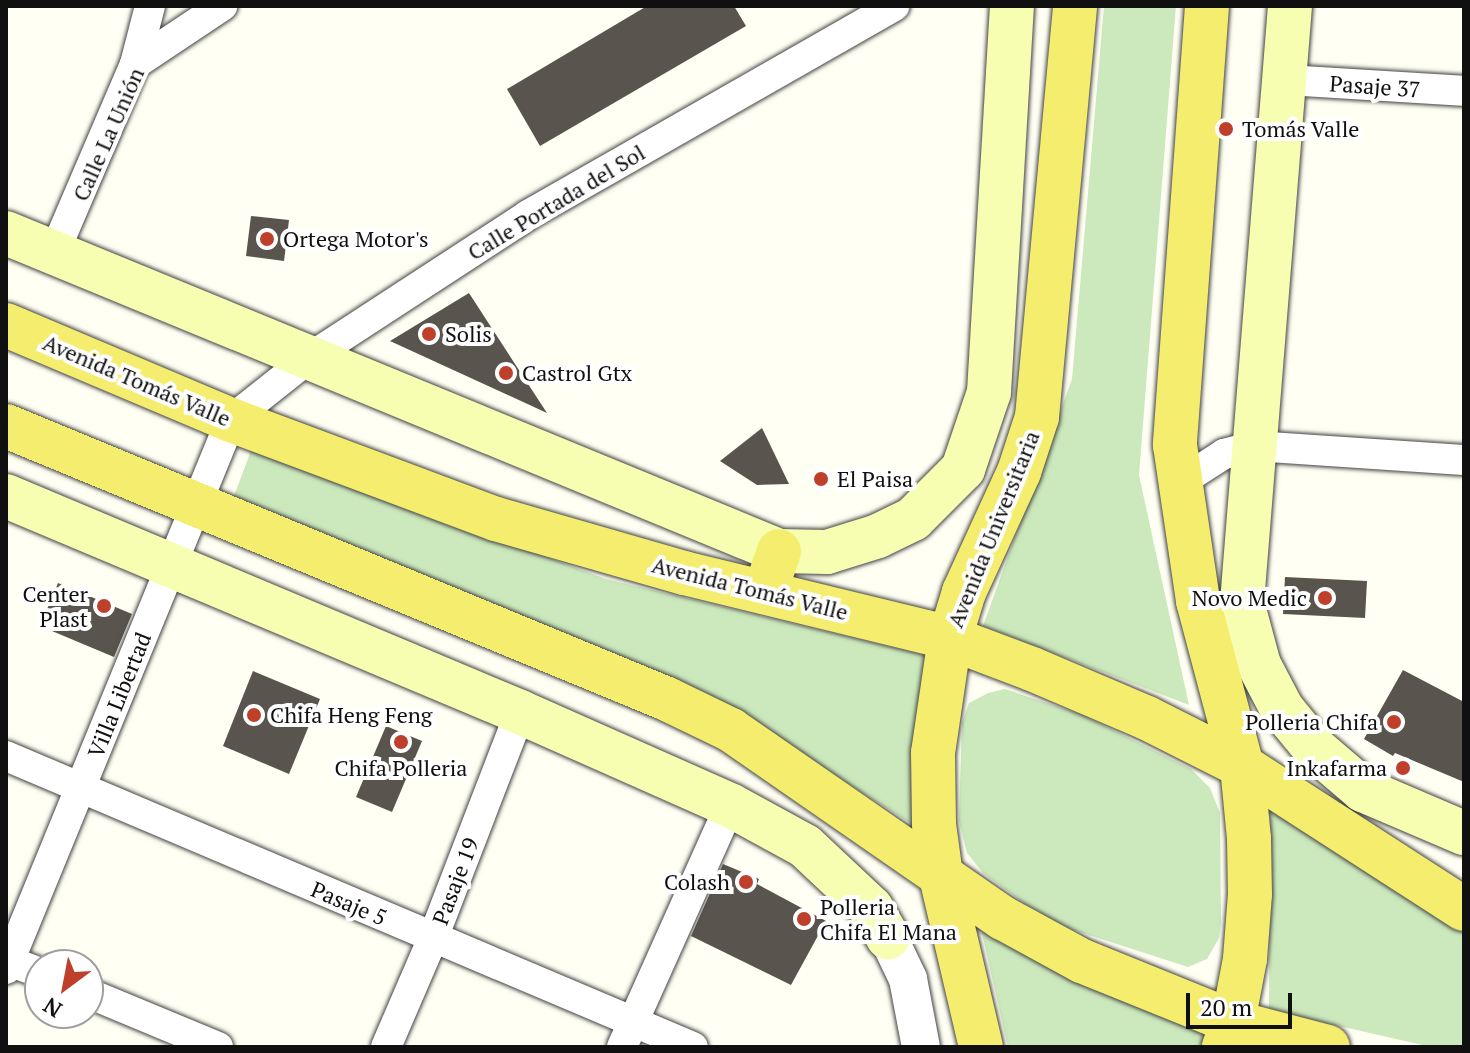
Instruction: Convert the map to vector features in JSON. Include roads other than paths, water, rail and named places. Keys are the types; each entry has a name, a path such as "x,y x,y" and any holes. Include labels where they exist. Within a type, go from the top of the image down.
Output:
{"main road":[{"name":"Avenida Tomás Valle","path":"6,233 779,551 827,552 878,536 913,519 963,469 989,392 1012,6"},
{"name":"Avenida Universitaria","path":"981,1047 941,876 934,824 933,753 950,638 964,592 1019,472 1037,417 1075,6"},
{"path":"1207,6 1176,398 1179,483 1213,665 1242,766 1250,894 1245,959 1228,1034"},
{"path":"1290,6 1242,602 1259,665 1282,709 1314,748 1363,790 1464,833"},
{"name":"Avenida Tomás Valle","path":"6,325 231,420 496,519 765,592 950,638 1080,688 1242,766 1464,909"},
{"path":"6,426 599,668 731,730 1003,918 1082,961 1228,1034 1328,1047"},
{"path":"6,496 520,712 730,805 805,846 871,908 888,937"},
{"path":"765,592 779,551"}],"street":[{"path":"135,64 150,6"},
{"name":"Calle La Unión","path":"54,253 135,64 222,6"},
{"name":"Calle Portada del Sol","path":"231,420 309,358 528,215 895,6"},
{"name":"Pasaje 37","path":"1285,80 1464,91"},
{"name":"Villa Libertad","path":"8,965 231,420"},
{"path":"1179,483 1224,454 1254,446 1464,460"},
{"name":"Pasaje 19","path":"386,1047 433,938 520,712"},
{"name":"Pasaje 5","path":"6,756 433,938 628,1034 693,1047"},
{"path":"628,1034 730,805"},
{"path":"888,937 908,979 921,1047"},
{"path":"104,1000 218,1047"}],"place":[{"name":"Tomás Valle","path":"1226,129"},
{"name":"Ortega Motor's","path":"267,239"},
{"name":"Solis","path":"429,334"},
{"name":"Castrol Gtx","path":"506,373"},
{"name":"El Paisa","path":"821,479"},
{"name":"Novo Medic","path":"1325,598"},
{"name":"Center Plast","path":"104,606"},
{"name":"Chifa Heng Feng","path":"254,715"},
{"name":"Polleria Chifa","path":"1394,722"},
{"name":"Chifa Polleria","path":"401,742"},
{"name":"Inkafarma","path":"1403,768"},
{"name":"Colash","path":"746,882"},
{"name":"Polleria Chifa El Mana","path":"804,919"}]}
